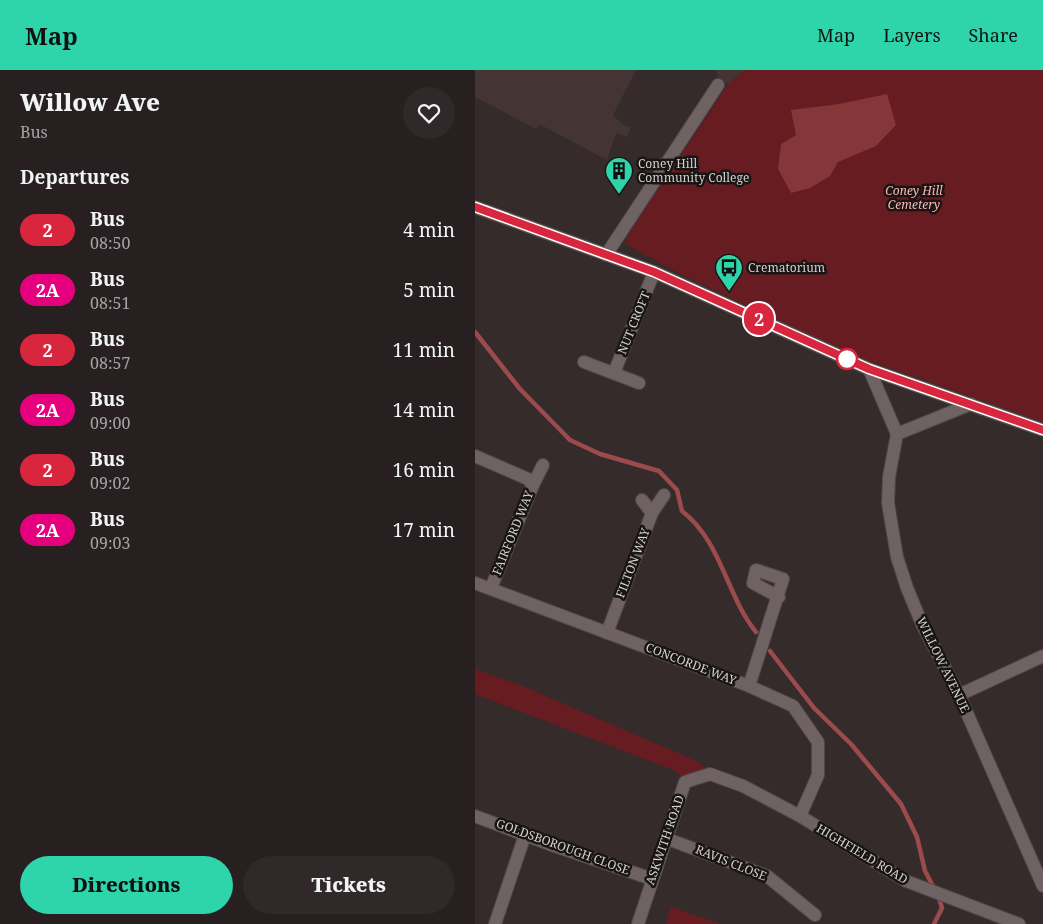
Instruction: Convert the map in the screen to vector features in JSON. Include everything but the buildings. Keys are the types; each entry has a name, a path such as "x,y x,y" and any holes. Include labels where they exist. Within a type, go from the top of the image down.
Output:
{"street":[{"path":"606,255 718,85"},
{"path":"475,207 654,272 869,369 1043,430"},
{"name":"NUT CROFT","path":"614,373 654,272"},
{"path":"584,362 639,383"},
{"path":"869,369 897,434 971,404"},
{"name":"WILLOW AVENUE","path":"897,434 889,477 888,503 897,557 922,624 959,695 1043,886"},
{"name":"FAIRFORD WAY","path":"477,453 528,478 533,485 491,588"},
{"path":"533,485 543,465"},
{"name":"FILTON WAY","path":"607,633 652,513 664,495"},
{"path":"642,500 652,513"},
{"name":"CONCORDE WAY","path":"475,583 749,686 793,706 818,742 818,775 800,816"},
{"path":"749,686 779,597"},
{"path":"959,695 1043,656"},
{"name":"HIGHFIELD ROAD","path":"710,774 743,786 800,816 906,881 1019,924"},
{"name":"ASKWITH ROAD","path":"638,924 685,782 710,774"},
{"name":"GOLDSBOROUGH CLOSE","path":"475,816 525,836 652,878"},
{"path":"495,924 525,836"},
{"name":"RAVIS CLOSE","path":"665,838 767,876 815,915"}],"shaded area":[{"path":"475,70 636,70 613,115 623,125 631,127 627,137 616,133 607,160 539,124 536,129 475,97"},
{"path":"716,70 745,70 728,84 719,78"},
{"path":"887,94 896,125 876,146 838,162 830,176 810,188 791,193 778,169 781,144 796,135 791,110 839,104"}],"green space":[{"name":"Coney Hill Cemetery","path":"745,70 1043,70 1043,422 853,355 684,276 625,244 629,233 728,84"},
{"path":"475,669 518,684 699,762 710,774 685,782 676,771 475,694"},
{"path":"671,907 720,924 666,924"}],"waterway":[{"path":"475,332 520,389 570,440 600,454 659,471 677,490 682,511 706,538 715,553 737,602 756,632"},
{"path":"770,651 814,708 851,744 901,804 917,837 925,871 934,888"},
{"path":"934,924 942,908 938,895"}],"bus line":[{"name":"2","path":"475,207 654,272 869,369 1043,430"}],"place":[{"name":"Coney Hill Community College","path":"619,195"},
{"name":"Crematorium","path":"729,292"}]}
